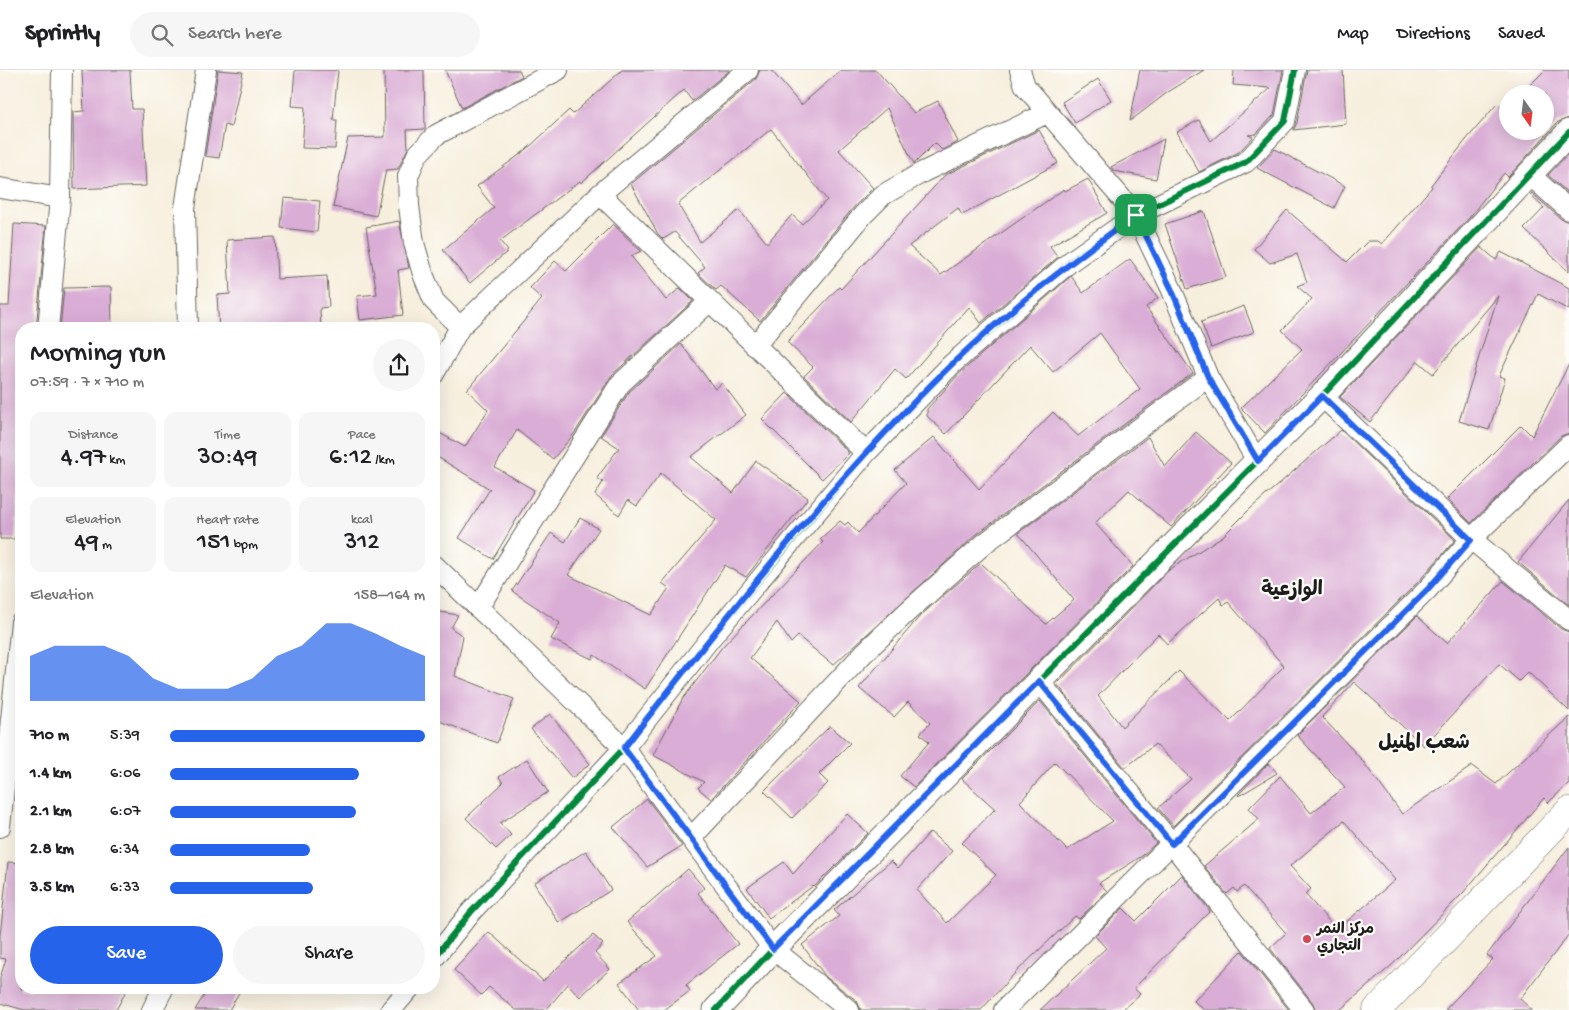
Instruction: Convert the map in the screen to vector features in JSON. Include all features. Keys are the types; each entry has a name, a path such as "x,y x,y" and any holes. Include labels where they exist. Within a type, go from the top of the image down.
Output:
{"main road":[{"path":"1377,1010 1569,811"}],"street":[{"path":"49,322 60,198 62,70"},
{"path":"188,322 185,208 206,70"},
{"path":"460,327 434,301 423,274 414,243 409,206 408,176 417,155 436,135 558,70"},
{"path":"440,363 460,327 600,194 748,70"},
{"path":"1020,70 1025,86 1136,215 1171,288 1208,377 1258,461"},
{"path":"440,951 471,912 624,748 709,640 866,453 959,358 1071,261 1136,215 1246,162 1285,121 1295,70"},
{"path":"755,346 863,215 883,195 923,172 1047,113"},
{"path":"716,1010 773,949 1322,396 1569,132"},
{"path":"1529,174 1569,210"},
{"path":"0,188 60,198"},
{"path":"600,194 866,453"},
{"path":"478,608 620,384 710,301"},
{"path":"691,838 864,653 907,612 985,543 1208,377"},
{"path":"1322,396 1471,540 1568,616"},
{"path":"1004,1010 1427,590 1471,540 1569,445"},
{"path":"440,571 624,748 773,949 849,1010"},
{"path":"0,827 15,681"},
{"path":"1039,681 1304,1010"},
{"path":"152,1010 160,994"},
{"path":"391,1010 404,994"}],"building":[{"path":"82,70 130,70 132,109 142,109 146,186 74,189 73,112 84,111"},
{"path":"218,70 243,72 231,127 225,125 219,158 205,156"},
{"path":"295,70 338,70 333,120 337,120 335,149 302,148 305,107 292,106"},
{"path":"384,70 424,70 425,129 407,130 408,148 398,169 386,170 376,216 333,207 348,138 385,137"},
{"path":"445,70 519,70 522,76 462,108"},
{"path":"622,70 730,70 692,101 684,90 581,183 580,181 500,241 508,251 470,283 443,250 494,208 477,186 526,150 569,110 573,114"},
{"path":"760,70 771,70 801,105 841,70 876,70 914,113 938,101 958,142 942,150 935,143 914,164 887,108 839,150 873,188 854,207 760,321 721,286 716,290 698,273 705,267 675,232 663,239 658,234 631,184 756,79","holes":["771,129 827,200 802,224 792,215 767,243 739,210 700,242 678,204"]},
{"path":"1140,70 1204,70 1168,92 1130,121"},
{"path":"1234,70 1283,70 1274,115 1256,134 1248,135 1253,137 1239,152 1199,172 1177,132 1199,120 1211,141 1271,88 1233,85"},
{"path":"1307,70 1343,70 1346,124 1293,130 1297,123"},
{"path":"1545,70 1569,70 1569,118 1558,122 1554,126 1554,85 1530,85"},
{"path":"1098,79 1111,100 1075,123 1062,102"},
{"path":"1497,104 1499,105 1499,140 1542,140 1508,177 1504,173 1469,218 1265,433 1241,408 1302,349 1282,330 1312,299 1297,286 1307,282 1297,254 1270,263 1254,249 1287,210 1347,262 1368,241 1378,241 1382,244 1432,187 1431,185 1466,140"},
{"path":"1039,130 1058,163 962,215 958,208 909,246 941,275 1064,189 1065,191 1088,179 1107,213 1050,246 1058,257 981,323 969,307 906,379 895,369 851,422 804,376 813,367 787,342 839,287 841,289 945,175"},
{"path":"1164,139 1156,179 1114,171 1111,167"},
{"path":"1275,149 1345,186 1334,208 1257,168"},
{"path":"1569,153 1569,194 1548,175"},
{"path":"1532,193 1561,219 1569,222 1569,272 1524,229 1544,208 1530,195"},
{"path":"284,198 320,201 317,232 281,228"},
{"path":"1204,211 1226,277 1187,289 1165,224"},
{"path":"399,221 409,268 398,270 403,315 360,320 357,296 377,294 366,227"},
{"path":"14,224 46,226 37,322 15,322 15,539 0,539 0,306 9,306"},
{"path":"613,224 641,251 631,256 666,300 680,288 693,301 612,375 574,434 553,459 517,430 495,467 534,490 493,559 459,538 490,489 440,459 440,433 465,447 488,410 467,390 542,299 530,288 555,261 566,271"},
{"path":"275,237 277,279 327,276 329,307 320,308 321,322 219,322 217,295 230,294 227,240"},
{"path":"1481,247 1496,260 1501,252 1569,288 1569,310 1538,294 1499,376 1505,378 1489,430 1459,421 1498,296 1433,374 1418,361 1370,422 1340,397"},
{"path":"1130,259 1158,298 1146,307 1193,373 977,534 833,665 798,636 791,643 777,622 750,658 801,701 711,799 698,788 704,782 653,755 682,700 722,647 823,542 820,539 840,521 845,525 848,522 858,533 906,483 895,470 934,437 979,489 1053,412 1078,436 1140,389 1100,333 1053,372 1030,345 946,434 927,416 927,409 960,373 1071,276 1083,293"},
{"path":"111,287 112,322 61,322 64,288"},
{"path":"1244,306 1254,332 1211,348 1201,322"},
{"path":"681,344 715,389 722,383 746,415 691,457 733,493 756,461 808,498 746,577 725,565 645,689 594,655 592,659 551,639 560,623 512,591 551,533 565,542 580,518 599,529 568,575 651,615 669,588 662,583 716,520 661,473 637,506 628,500 619,515 595,495 603,482 597,478 619,448 601,436 629,392"},
{"path":"1569,364 1569,433 1561,436 1471,523 1447,499 1521,425 1532,436"},
{"path":"787,393 849,453 822,479 762,419"},
{"path":"1341,430 1455,540 1418,582 1173,826 1158,808 1191,779 1155,744 1125,768 1057,684 1169,570 1223,536 1250,509","holes":["1219,598 1223,605 1228,602 1284,666 1230,721 1179,671 1122,727 1098,696 1158,634 1167,644"]},
{"path":"1196,432 1231,463 1171,527 1129,490 1095,523 1133,566 914,787 900,776 929,742 920,734 930,723 908,702 894,717 859,688 920,616 981,563 1046,624 1074,600 1018,533 1148,437 1165,467"},
{"path":"1569,500 1569,605 1518,562"},
{"path":"1503,581 1561,629 1569,632 1569,711 1528,672 1519,681 1499,664 1424,746 1354,682 1322,717 1361,759 1402,814 1472,766 1496,784 1569,717 1569,783 1548,803 1544,798 1463,893 1392,965 1340,1010 1316,1010 1313,1003 1270,948 1286,933 1244,886 1237,892 1234,888 1227,894 1204,866 1259,819 1249,808 1280,776 1311,813 1345,787 1297,735 1417,616 1447,643","holes":["1344,821 1395,880 1337,930 1305,894 1311,889 1290,866"]},
{"path":"440,612 458,615 451,628 463,636 455,676 514,699 497,743 440,721"},
{"path":"1040,701 1156,843 1142,856 1099,883 1107,891 1079,919 1075,916 1015,973 981,1010 861,1010 857,1001 826,977 802,945 839,916 834,910 891,861 898,868 930,832 952,851 917,890 947,923 996,875 962,843 995,809 962,779","holes":["1055,762 1113,821 1067,850 1020,802"]},
{"path":"550,714 590,764 572,778 531,729"},
{"path":"830,726 850,743 819,774 828,783 792,818 764,791"},
{"path":"527,759 548,792 500,823 511,835 496,849 466,818 503,783 499,777"},
{"path":"1269,763 1277,773 1239,796 1238,795"},
{"path":"647,799 682,846 647,867 613,827"},
{"path":"847,814 868,833 814,887 769,918 747,888 784,862 793,874"},
{"path":"1569,847 1569,934 1520,999 1532,1010 1445,1010 1493,959 1487,955"},
{"path":"586,851 611,890 559,923 534,883"},
{"path":"8,862 15,863 15,994 124,994 116,1010 24,1010 0,1003 0,978 6,959 0,958 0,936"},
{"path":"688,869 704,888 698,893 738,944 686,985 690,991 664,1010 639,1010 619,983 657,956 627,922"},
{"path":"1182,875 1210,911 1134,988 1140,994 1122,1010 1040,1010 1106,948 1095,936 1123,908 1136,921"},
{"path":"489,932 543,981 593,935 603,944 595,953 610,969 580,997 568,984 546,1010 516,1010 489,987 481,995 454,970"},
{"path":"1242,951 1289,1010 1204,1010 1194,1001"},
{"path":"205,994 238,994 229,1010 195,1010"}],"cycle path":[{"path":"440,951 471,912 624,748 709,640 866,453 952,364 1071,261 1136,215 1246,162 1285,121 1295,70"},
{"path":"716,1010 773,949 1322,396 1569,132"}],"place":[{"name":"مركز النمر التجاري","path":"1307,939"}],"district":[{"name":"الوازعية","path":"1292,591"},
{"name":"شعب المنيل","path":"1424,744"}],"route":[{"path":"1136,215 1171,288 1208,377 1258,461 1322,396 1471,540 1427,590 1172,844 1039,681 773,949 624,748 709,640 866,453 952,364 1071,261 1136,215"}]}
